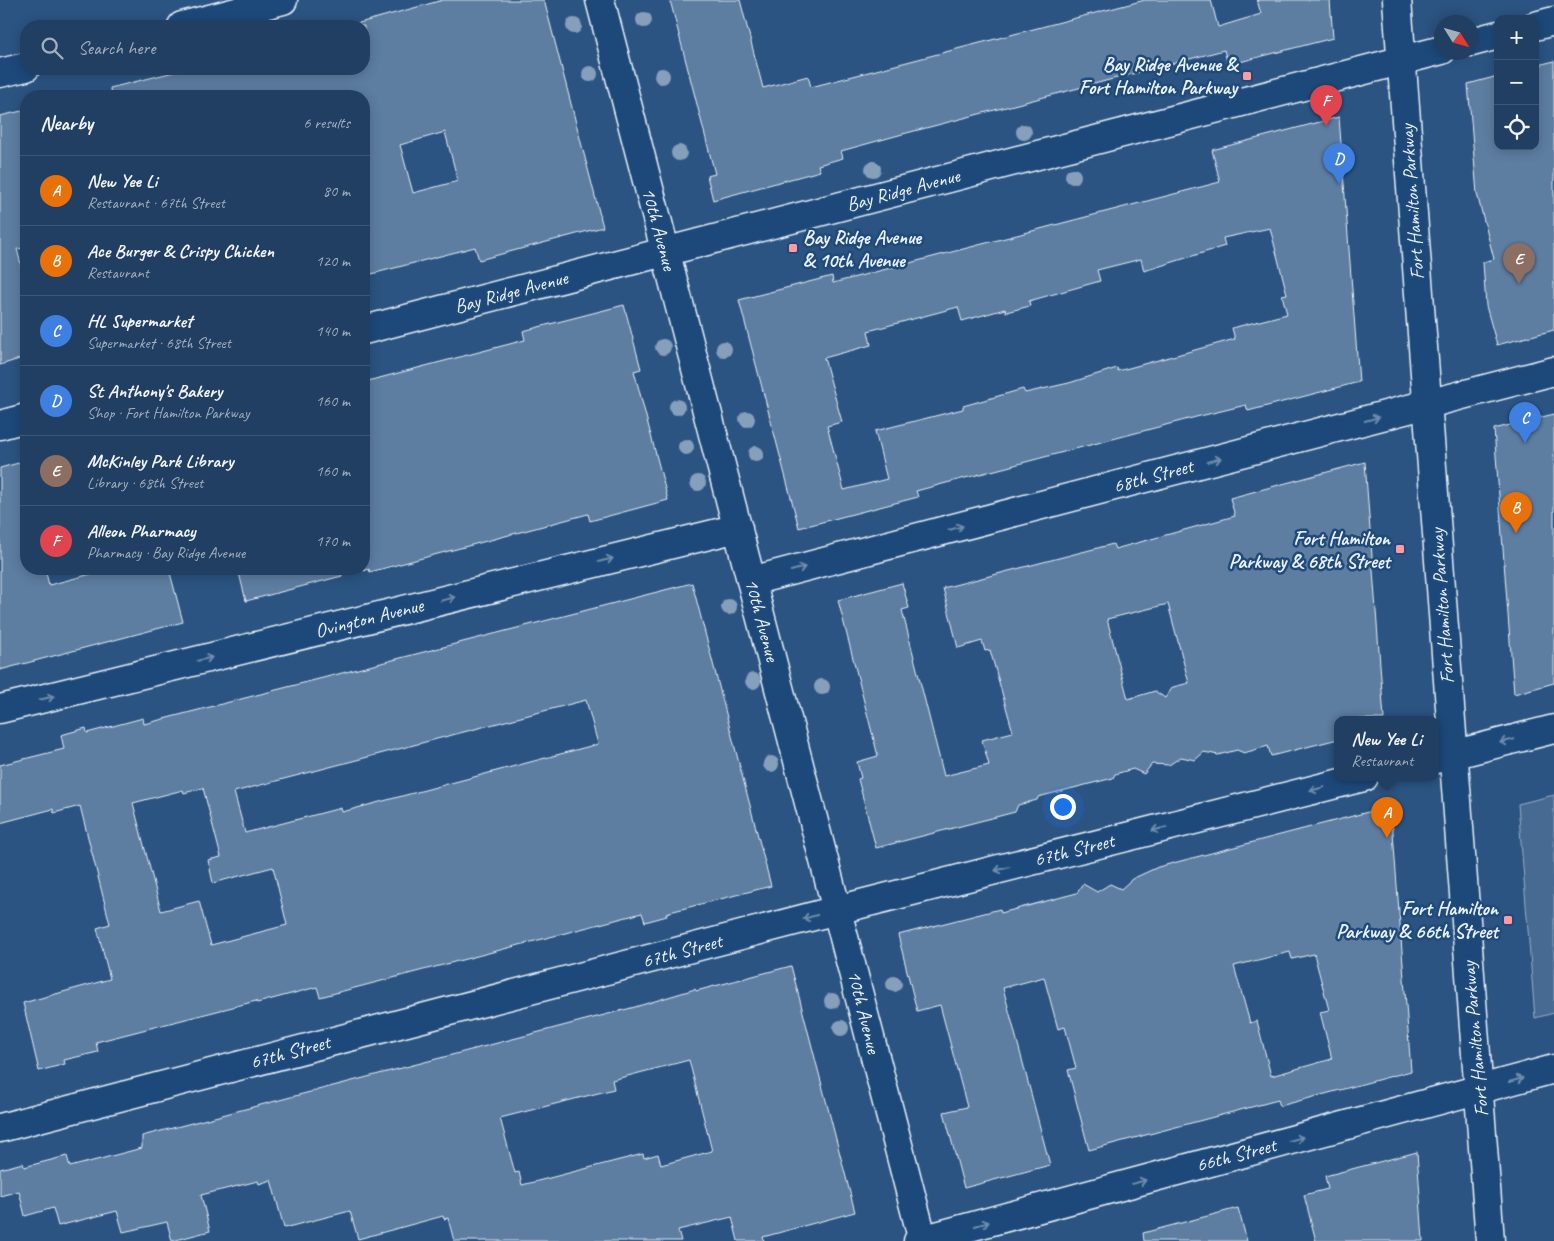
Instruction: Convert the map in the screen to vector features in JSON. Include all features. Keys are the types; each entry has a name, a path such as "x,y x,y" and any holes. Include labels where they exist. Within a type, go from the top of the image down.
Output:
{"street":[{"path":"205,20 283,0"},
{"name":"10th Avenue","path":"600,0 837,910 921,1241"},
{"name":"Fort Hamilton Parkway","path":"1397,0 1427,404 1444,757 1478,1091 1490,1241"},
{"path":"1539,25 1554,21"},
{"path":"1479,40 1494,36"},
{"name":"Bay Ridge Avenue","path":"370,328 1434,52"},
{"path":"0,74 20,69"},
{"name":"68th Street","path":"751,581 1554,371"},
{"path":"0,425 20,420"},
{"name":"Ovington Avenue","path":"0,709 738,528"},
{"path":"1444,757 1554,729"},
{"name":"67th Street","path":"0,1128 837,910 1348,781"},
{"name":"66th Street","path":"921,1241 1554,1069"}],"shaded area":[{"path":"1554,795 1554,1013 1535,1018 1518,804"}],"building":[{"path":"443,0 544,0 603,227 479,260 475,247 370,274 370,90 110,90 110,88 162,75 370,75 370,20","holes":["445,132 458,181 413,193 400,145"]},
{"path":"670,0 740,0 763,88 808,76 811,87 1145,0 1211,0 1218,27 1261,14 1257,0 1330,0 1333,38 1228,65 1224,50 841,151 843,158 818,165 820,171 713,200 707,176 715,174"},
{"path":"1554,61 1554,330 1497,345 1486,306 1483,262 1494,259 1477,194 1468,84 1494,77 1494,150 1539,150 1539,65"},
{"path":"20,111 20,249 17,249 20,261 20,359 0,365 0,116"},
{"path":"1339,117 1359,382 1248,411 1246,405 1196,417 916,491 918,497 799,528 739,300 832,276 833,283 1220,182 1212,150","holes":["1270,228 1287,294 1282,295 1287,314 1232,328 1235,339 1118,371 1117,368 1069,383 1025,393 1023,389 963,406 963,409 875,431 887,479 844,490 827,426 842,422 824,358 871,345 868,331 958,307 962,321 1005,309 1006,312 1030,306 1029,301 1100,281 1097,270 1141,259 1144,271 1225,246 1223,238"]},
{"path":"624,305 641,369 634,371 668,500 590,521 588,514 370,572 370,380 525,340 523,331"},
{"path":"1554,414 1554,683 1514,694 1494,429"},
{"path":"1365,462 1384,716 1334,716 1334,740 1271,756 1268,746 1244,753 1237,750 1218,755 1204,752 1195,760 1181,757 1169,765 1152,764 1144,774 1133,769 1115,774 1113,778 1038,797 1037,800 1018,805 1015,812 876,848 858,779 861,778 857,762 878,756 838,600 902,583 909,608 902,610 944,776 989,765 982,740 1013,732 990,650 985,651 982,641 958,648 943,588 1113,544 1115,549 1235,516 1230,498","holes":["1168,604 1189,683 1173,687 1165,698 1155,691 1128,699 1107,619"]},
{"path":"20,463 20,575 46,575 49,585 87,575 171,575 183,622 0,670 0,468"},
{"path":"240,575 342,575 342,576 246,601"},
{"path":"692,583 771,886 666,913 667,916 645,922 642,913 320,997 317,987 257,1003 256,1001 96,1042 98,1052 64,1060 65,1064 39,1071 23,1003 110,979 97,928 110,924 80,806 54,813 53,809 0,823 0,765 64,749 61,735 86,728 87,733 143,718 144,724","holes":["586,700 598,744 342,812 341,808 245,833 234,792","203,788 221,857 208,860 213,883 273,867 287,925 211,945 199,901 161,911 133,803 183,790 184,793"]},
{"path":"1391,806 1411,1071 1280,1106 1278,1100 1089,1150 1068,1070 1076,1068 1065,1027 1058,1029 1044,977 1003,988 1050,1165 964,1188 944,1112 967,1107 940,1005 917,1011 898,935 1000,909 1001,913 1077,893 1083,884 1097,892 1110,884 1121,889 1132,879 1158,867","holes":["1290,952 1292,959 1314,954 1329,1010 1320,1012 1332,1059 1271,1076 1257,1021 1250,1023 1234,966"]},
{"path":"791,966 855,1212 763,1237 764,1241 738,1241 732,1217 678,1230 681,1241 454,1241 448,1218 444,1219 443,1216 358,1239 350,1211 284,1228 271,1180 259,1184 258,1181 201,1195 210,1231 172,1241 167,1222 123,1232 117,1211 58,1226 53,1208 25,1216 19,1191 0,1196 0,1169 23,1163 24,1167 67,1156 70,1167 142,1148 142,1136 635,1007 695,989 696,991","holes":["689,1060 712,1151 661,1165 658,1154 644,1158 643,1154 522,1185 519,1172 515,1173 500,1118 614,1089 612,1080"]},
{"path":"1417,1152 1423,1241 1316,1241 1304,1195 1328,1189 1325,1176"},
{"path":"1238,1208 1247,1241 1144,1241 1143,1233"}],"place":[{"name":"Bay Ridge Avenue & Fort Hamilton Parkway","path":"1247,76"},
{"name":"Alleon Pharmacy","path":"1326,126"},
{"name":"St Anthony's Bakery","path":"1339,184"},
{"name":"Bay Ridge Avenue & 10th Avenue","path":"793,248"},
{"name":"McKinley Park Library","path":"1519,284"},
{"name":"HL Supermarket","path":"1525,443"},
{"name":"Ace Burger & Crispy Chicken","path":"1516,533"},
{"name":"Fort Hamilton Parkway & 68th Street","path":"1400,549"},
{"name":"New Yee Li","path":"1387,838"},
{"name":"Fort Hamilton Parkway & 66th Street","path":"1508,920"}]}
